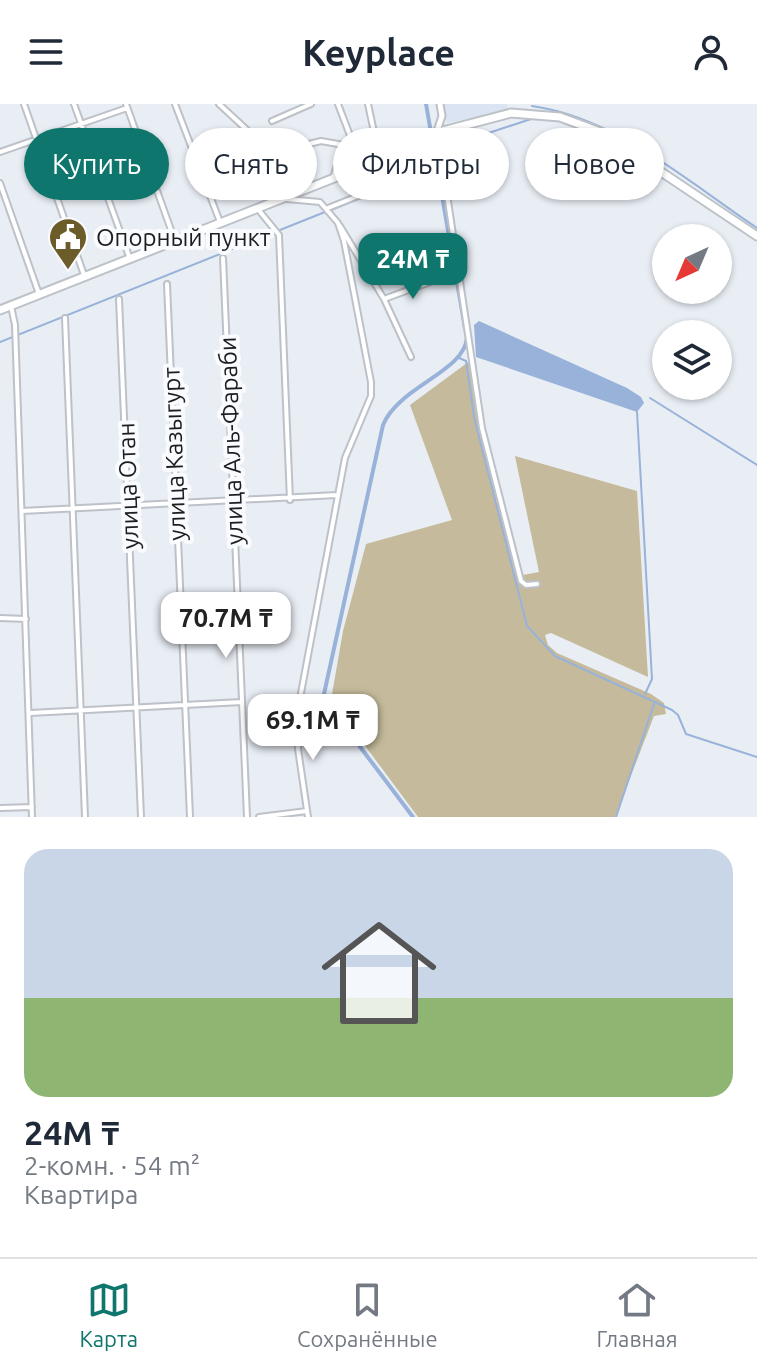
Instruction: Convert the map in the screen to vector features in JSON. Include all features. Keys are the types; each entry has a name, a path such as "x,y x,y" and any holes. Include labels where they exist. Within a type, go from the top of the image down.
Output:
{"main road":[{"path":"438,128 441,123 440,104"},
{"path":"455,128 484,118 522,112 577,122 613,140 757,236"},
{"path":"317,184 333,178"},
{"path":"0,310 276,200"}],"street":[{"path":"24,104 32,128"},
{"path":"74,104 130,259"},
{"path":"175,104 185,130"},
{"path":"219,104 245,128"},
{"path":"272,121 311,104"},
{"path":"338,104 347,128"},
{"path":"368,104 373,128"},
{"path":"67,128 127,106 175,241"},
{"path":"0,152 24,144"},
{"path":"0,183 39,294"},
{"path":"57,200 85,277"},
{"path":"212,200 220,222"},
{"path":"300,200 320,202 353,242 411,357"},
{"path":"329,210 352,200"},
{"path":"449,200 482,428 521,581 526,585 537,584"},
{"path":"257,208 278,231 290,500"},
{"path":"259,817 308,814 298,749 299,707 345,458 371,396 345,245 338,223"},
{"path":"345,245 353,242"},
{"name":"улица Аль-Фараби","path":"223,258 247,817"},
{"path":"384,299 433,281"},
{"name":"улица Казыгурт","path":"167,284 190,817"},
{"name":"улица Отан","path":"119,299 141,817"},
{"path":"11,306 16,336 32,817"},
{"path":"65,318 85,817"},
{"path":"22,511 73,505 176,506 337,495"},
{"path":"0,618 27,619"},
{"path":"30,713 242,702"},
{"path":"0,808 32,807"}],"shaded area":[{"path":"443,104 507,104 508,111 447,123"},
{"path":"475,357 485,426 523,575 539,572 515,456 637,491 648,677 551,633 545,635 548,645 557,653 651,694 664,703 666,714 654,716 615,817 418,817 331,700 343,631 366,544 452,520 410,405"}],"water":[{"path":"479,321 627,388 641,397 644,403 637,412 476,357 474,325"}],"waterway":[{"path":"426,104 465,328"},
{"path":"532,106 563,113 622,138 678,172 757,228"},
{"path":"504,128 531,119"},
{"path":"331,210 356,200"},
{"path":"0,342 325,212"},
{"path":"413,817 327,703 324,694 383,425 391,411 403,400 455,360 467,337"},
{"path":"457,357 466,361 474,417 527,626 555,656 672,710 678,715 686,734 757,757"},
{"path":"650,398 757,465"},
{"path":"637,412 652,679 645,694"},
{"path":"616,817 654,704"}],"place":[{"name":"Опорный пункт","path":"68,271"}]}
